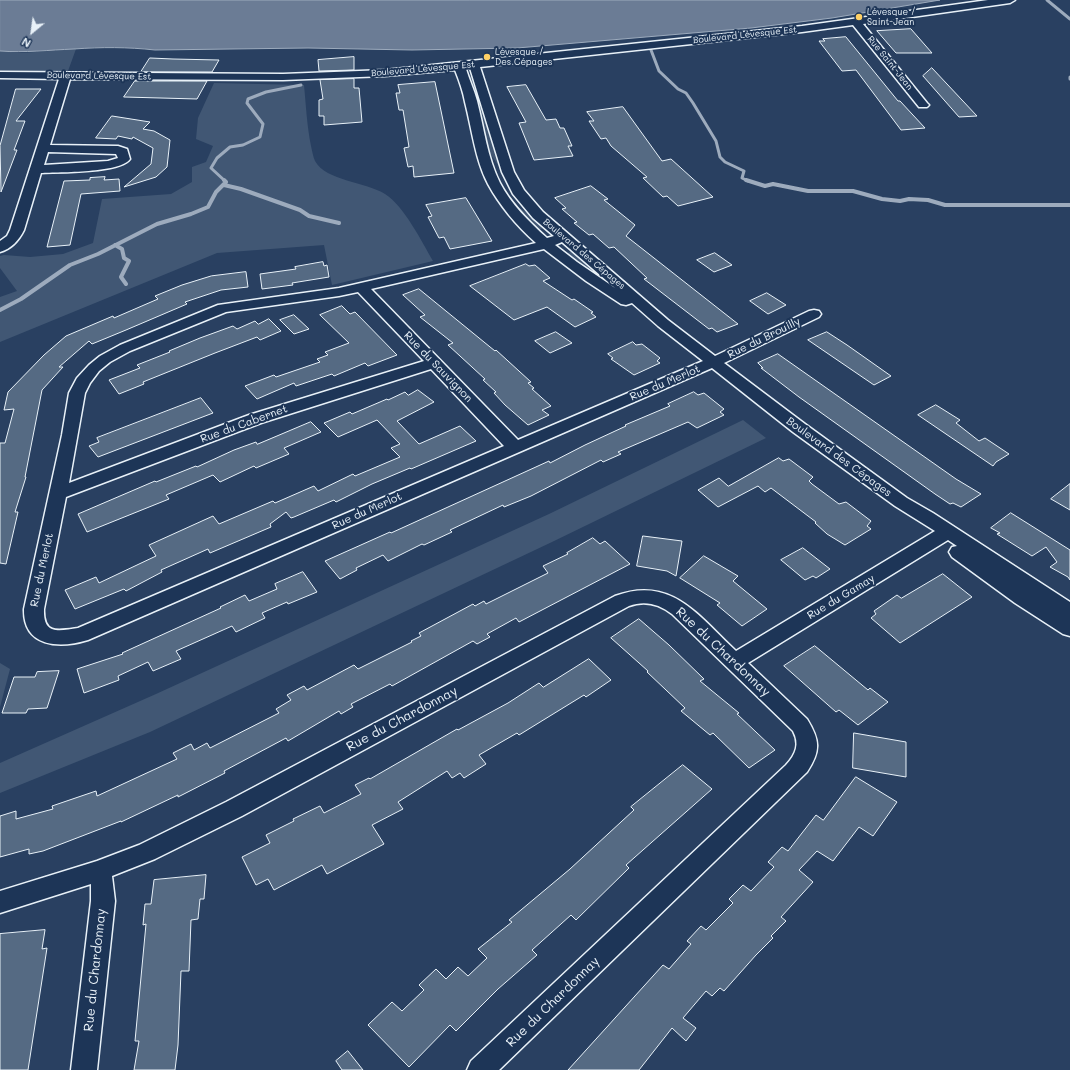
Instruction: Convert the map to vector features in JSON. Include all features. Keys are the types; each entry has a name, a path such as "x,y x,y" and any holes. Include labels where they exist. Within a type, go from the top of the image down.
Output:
{"street":[{"name":"Boulevard Lévesque Est","path":"0,75 310,76 385,73 474,65 856,22 1010,0"},
{"name":"Rue Saint-Jean","path":"856,22 923,105"},
{"name":"Boulevard des Cépages","path":"474,65 503,159 513,182 538,215 563,238 611,277 663,323 901,502 916,521 943,534 1070,612"},
{"name":"Boulevard des Cépages","path":"460,66 485,159 494,184 506,202 520,219 546,244 594,282 663,323"},
{"path":"0,248 13,238 17,230 64,76"},
{"path":"36,169 108,165 118,163 124,159 123,152 112,149 43,148"},
{"name":"Rue du Merlot","path":"563,238 534,248 361,288 223,308 125,348 105,359 94,368 83,381 76,393 70,435 32,619 36,629 46,636 62,638 81,635 714,362"},
{"name":"Rue du Sauvignon","path":"361,288 515,447"},
{"name":"Rue du Brouilly","path":"714,362 814,314"},
{"name":"Rue du Cabernet","path":"57,494 277,411 434,363"},
{"name":"Boulevard des Cépages","path":"943,534 1022,598 1070,629"},
{"name":"Rue du Gamay","path":"734,662 943,534"},
{"name":"Rue du Chardonnay","path":"0,902 99,871 147,852 234,809 628,599 639,596 651,596 663,599 673,605 800,725 807,741 807,752 803,762 480,1070"},
{"name":"Rue du Chardonnay","path":"84,1070 103,901 102,880 99,871"}],"shaded area":[{"path":"0,0 940,0 832,18 751,28 517,48 412,50 308,48 155,50 135,48 84,48 19,52 0,51"},
{"path":"76,49 68,71 0,71 0,51 21,53"},
{"path":"468,76 476,76 500,165 498,165 487,149"},
{"path":"214,83 304,85 308,131 315,161 320,168 337,177 385,194 406,215 433,261 332,285 324,245 217,253 0,342 0,297 17,291 0,268 0,256 30,257 63,254 93,243 102,199 171,194 192,182 192,167 206,162 213,146 196,139 198,118"},
{"path":"517,206 537,220 545,228 537,230 515,207"},
{"path":"573,251 606,277 598,280 565,254"},
{"path":"743,420 766,438 552,542 150,732 0,793 0,763 156,694 549,514"},
{"path":"0,663 10,669 0,707"}],"building":[{"path":"911,29 932,53 896,53 877,31"},
{"path":"846,37 898,101 900,101 925,128 901,130 856,70 842,71 819,41 825,41 823,39"},
{"path":"354,57 354,70 319,71 318,60"},
{"path":"150,58 219,60 212,72 141,72"},
{"path":"932,68 977,116 959,117 923,76"},
{"path":"354,79 354,88 359,88 362,122 324,125 324,116 319,116 319,100 323,99 320,80"},
{"path":"135,81 207,81 197,99 124,97"},
{"path":"435,82 454,173 414,177 413,166 408,167 404,148 409,147 403,110 399,110 396,93 400,93 398,85"},
{"path":"526,85 546,120 556,119 560,128 564,128 572,146 568,146 573,156 534,160 519,123 526,122 507,87"},
{"path":"16,89 41,89 16,121 25,121 14,150 17,150 1,192 0,146"},
{"path":"623,107 662,161 671,159 713,197 678,206 667,196 663,197 643,178 647,177 611,146 606,138 601,139 589,121 594,121 587,112"},
{"path":"112,116 150,122 143,129 154,131 170,140 167,167 156,177 124,187 151,164 153,148 133,137 132,139 118,136 116,139 96,138"},
{"path":"105,177 104,180 119,179 120,191 81,194 70,245 47,247 64,181 90,180 90,178"},
{"path":"591,186 608,199 604,200 635,225 626,236 738,324 717,332 712,328 709,329 644,279 647,278 614,247 609,248 593,234 589,235 574,223 577,222 562,209 566,208 555,198"},
{"path":"466,198 492,241 450,249 444,237 439,238 428,217 432,216 426,205"},
{"path":"715,253 732,265 714,272 697,260"},
{"path":"323,262 324,266 327,265 329,277 292,283 293,285 262,289 260,274 296,269 295,267"},
{"path":"526,264 529,266 535,265 550,278 543,281 572,300 574,299 593,312 591,313 596,317 575,327 547,307 514,320 470,286"},
{"path":"246,272 248,287 221,290 185,302 187,304 92,344 89,341 59,367 63,367 42,390 26,477 15,512 18,512 6,564 0,563 0,443 5,443 14,409 4,410 8,392 44,355 66,336 113,316 114,318 158,299 155,296 182,285 211,276"},
{"path":"419,289 495,351 496,350 531,382 528,383 534,388 532,389 551,406 542,410 549,415 528,425 505,405 494,393 496,392 483,380 485,379 448,345 453,343 420,317 425,315 403,295"},
{"path":"767,293 786,305 768,314 750,301"},
{"path":"342,306 350,314 355,312 397,355 368,366 365,363 334,376 332,374 296,386 294,383 257,399 245,386 274,375 276,377 320,362 317,359 328,355 325,352 349,343 320,315"},
{"path":"294,315 309,329 294,334 280,320"},
{"path":"269,319 281,331 260,340 257,337 215,353 143,382 144,384 119,394 109,380 140,368 137,365 200,338 233,326 237,329 255,321 258,324"},
{"path":"556,332 572,343 550,353 535,341"},
{"path":"827,332 891,376 874,385 808,340"},
{"path":"633,342 636,345 642,344 660,358 657,361 660,363 634,375 611,359 613,358 608,354"},
{"path":"778,354 956,479 981,494 961,507 953,503 950,504 935,494 799,397 761,368 763,368 758,363"},
{"path":"418,390 434,402 397,421 419,444 460,426 476,441 372,484 336,502 334,500 291,518 286,512 270,524 271,527 210,553 208,549 161,570 162,572 126,591 124,589 75,609 65,590 96,577 99,583 156,556 149,545 213,516 219,524 273,501 275,503 314,486 318,491 353,474 355,476 400,457 391,448 400,444 377,420 338,437 324,423 350,412 352,414 405,392 408,395"},
{"path":"694,392 698,395 704,393 724,409 720,412 724,415 697,428 688,422 618,452 621,454 603,462 601,460 531,496 504,507 503,505 450,530 452,532 424,545 422,544 388,561 383,555 356,568 357,570 340,579 325,561 390,532 391,533 549,461 550,463 626,426 625,425 670,406 668,404"},
{"path":"201,398 213,413 98,457 89,446 99,442 97,438"},
{"path":"936,405 960,420 956,423 979,441 985,438 1009,454 996,462 993,466 918,415"},
{"path":"311,422 321,432 284,448 289,454 256,468 254,466 220,482 213,475 166,495 169,499 87,532 78,514 155,481 156,482 196,466 197,467 234,450 256,442 257,444"},
{"path":"779,458 783,461 789,459 813,477 809,481 812,484 839,504 846,502 871,521 867,526 871,529 845,545 827,534 815,523 816,522 771,488 765,492 758,486 718,507 698,490 719,478 728,486"},
{"path":"1070,484 1070,510 1051,499"},
{"path":"1011,513 1070,550 1070,580 1068,577 1050,567 1057,562 1046,547 1032,556 997,534 1000,533 991,528"},
{"path":"643,536 682,541 676,576 667,571 637,566"},
{"path":"593,538 600,544 605,541 630,564 519,622 516,618 487,634 490,637 477,644 473,641 392,686 390,684 351,704 353,707 341,714 339,711 288,741 286,738 224,771 225,773 178,797 178,795 121,822 43,851 29,854 29,849 0,857 0,816 16,811 16,819 53,809 52,806 96,791 97,796 177,759 173,753 191,744 194,750 207,743 210,748 279,713 276,709 291,700 287,695 304,686 307,690 354,665 358,669 412,642 411,641 421,636 419,633 473,604 475,606 484,601 486,604 548,573 543,566 568,554 567,553"},
{"path":"803,548 830,569 816,578 813,576 805,580 781,560"},
{"path":"704,556 738,576 733,581 767,609 742,626 717,605 720,603 680,578"},
{"path":"303,572 317,592 288,604 287,602 262,613 265,618 236,632 232,626 176,651 181,659 153,671 148,662 118,676 119,680 84,693 77,669 123,654 122,653 221,608 220,607 245,595 249,601 277,589 275,584"},
{"path":"943,574 972,597 900,643 871,618 876,614 874,611 897,595 901,598"},
{"path":"639,619 669,645 704,679 700,681 739,713 737,714 775,750 749,768 713,733 710,735 681,711 685,708 647,672 648,671 611,638"},
{"path":"815,646 868,690 870,688 888,702 858,725 839,710 836,712 784,666"},
{"path":"589,659 611,680 586,697 584,695 519,735 517,733 479,755 486,764 464,778 460,773 452,778 447,771 398,802 403,809 372,825 384,844 327,874 322,865 274,890 268,879 256,885 242,857 270,843 266,835 294,821 293,819 320,806 324,813 361,794 355,785 369,778 370,779 457,729 458,730 508,703 539,683 543,687"},
{"path":"59,671 47,708 28,709 26,713 2,713 14,677 35,677 37,672"},
{"path":"854,733 906,742 906,777 853,768"},
{"path":"683,765 712,789 626,865 629,868 576,920 571,915 532,950 537,955 498,989 456,1031 450,1025 409,1067 368,1025 392,1002 402,1011 424,990 419,985 436,969 446,979 458,967 468,976 487,958 478,949 512,922 509,920 570,869 634,810 631,807"},
{"path":"856,777 897,802 873,836 859,827 833,861 817,851 799,870 813,882 781,917 786,921 771,936 773,938 724,991 720,988 712,996 706,991 683,1018 696,1028 686,1041 672,1028 639,1070 568,1070 663,965 669,969 691,944 687,941 701,926 706,930 733,903 729,899 743,885 751,891 774,867 768,862 782,847 788,851 816,815 823,820"},
{"path":"206,875 204,899 200,899 198,919 191,920 189,971 181,971 178,1045 175,1070 134,1070 139,1041 135,1041 146,924 143,925 145,904 151,904 154,880"},
{"path":"45,930 42,949 47,948 28,1070 0,1070 0,934"},
{"path":"348,1051 363,1070 342,1070 336,1061"}],"waterway":[{"path":"1047,0 1070,19"},
{"path":"651,50 659,71 678,89 686,93 693,103 716,141 720,157 725,162 744,171 742,178 746,180"},
{"path":"225,181 211,168 217,158 230,147 243,145 260,137 263,124 247,103 248,99 266,92 301,85"},
{"path":"746,180 765,186 773,184 808,191 853,191 882,199 900,201 909,199 928,200 945,205 1070,205"},
{"path":"115,245 157,224 191,214 208,207 216,192 226,182 225,181"},
{"path":"224,185 241,189 300,210 309,216 339,223"},
{"path":"0,310 21,299 70,265 115,245"},
{"path":"115,245 122,249 124,258 129,261 121,277 126,284"}],"place":[{"name":"Lévesque / Saint-Jean","path":"859,17"},
{"name":"Lévesque / Des Cépages","path":"487,57"}]}
